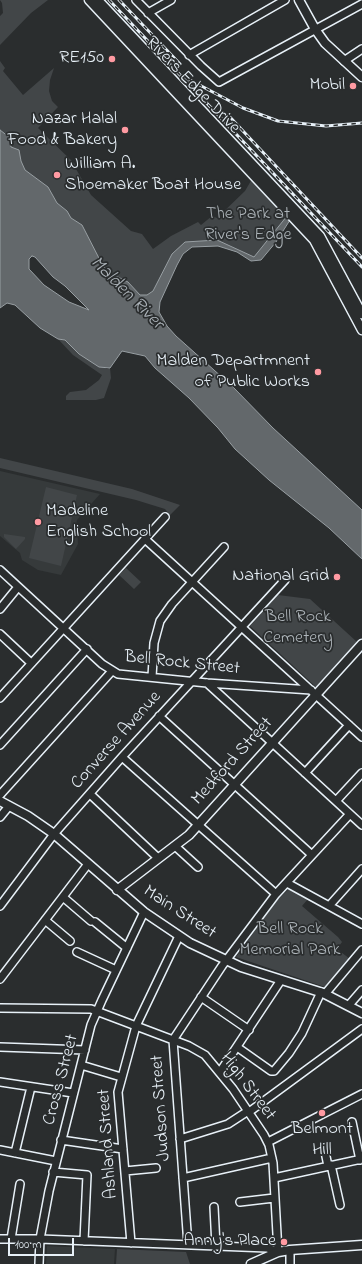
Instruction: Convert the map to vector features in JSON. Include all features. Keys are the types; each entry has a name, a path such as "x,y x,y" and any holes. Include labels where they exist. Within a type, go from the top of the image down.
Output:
{"main road":[{"name":"Rivers Edge Drive","path":"89,0 292,210"},
{"name":"Rivers Edge Drive","path":"98,0 292,210"},
{"path":"299,0 315,29 325,43 362,77"},
{"path":"292,210 320,236 328,248 362,314"},
{"path":"292,210 322,252 362,330"},
{"name":"Medford Street","path":"117,890 175,846 198,825 272,743 313,692 362,644"},
{"name":"Main Street","path":"0,801 54,834 117,890 144,912 179,936 226,961 323,993 362,1013"},
{"path":"251,1264 278,1252 362,1245"}],"street":[{"path":"136,0 189,55 218,81 221,81 362,4"},
{"path":"148,13 171,0"},
{"path":"189,55 285,0"},
{"path":"344,61 362,49"},
{"path":"0,698 31,663 65,629 165,517"},
{"path":"144,539 362,737"},
{"path":"152,677 154,643 160,620 172,604 224,547"},
{"name":"Bell Rock Street","path":"0,570 112,670 126,675 313,692"},
{"name":"Converse Avenue","path":"0,906 54,834 159,716 285,580"},
{"path":"0,609 18,587"},
{"path":"0,634 31,663"},
{"path":"0,745 87,649"},
{"path":"0,795 112,670"},
{"path":"207,683 362,825"},
{"path":"159,716 312,855"},
{"path":"305,773 349,725"},
{"path":"122,757 276,894"},
{"path":"336,801 362,773"},
{"path":"90,794 158,858"},
{"path":"0,817 9,806"},
{"name":"Judson Street","path":"188,1245 173,1040 226,961 276,894 350,814"},
{"path":"175,846 198,867"},
{"path":"0,979 88,864"},
{"path":"329,906 361,871"},
{"path":"287,883 362,924"},
{"path":"63,897 127,948"},
{"name":"Cross Street","path":"38,1264 40,1239 53,1172 85,1050 97,1011 144,912"},
{"path":"45,920 70,941"},
{"name":"Ashland Street","path":"131,1243 118,1095 121,1077 136,1026 179,936"},
{"path":"237,1047 271,1071 274,1071 289,1053 302,1033 323,993 362,950"},
{"path":"77,952 116,970"},
{"path":"220,1072 281,980"},
{"path":"349,1005 362,990"},
{"path":"201,997 249,1030"},
{"name":"High Street","path":"0,1008 85,1008 97,1011 173,1040 200,1052 220,1072 268,1142 272,1158 274,1178 278,1252"},
{"path":"180,1139 230,1123 362,1029"},
{"path":"0,1048 85,1050"},
{"path":"81,1065 121,1077"},
{"path":"0,1082 73,1093"},
{"path":"15,1153 31,1087"},
{"path":"268,1142 362,1094"},
{"path":"274,1178 361,1159 352,1122"},
{"path":"61,1140 123,1149"},
{"path":"324,1147 340,1206"},
{"path":"0,1150 56,1161"},
{"path":"183,1178 272,1158"},
{"path":"125,1171 156,1168"},
{"path":"53,1172 87,1175 84,1241"},
{"path":"10,1239 20,1184"},
{"path":"240,1202 274,1198"},
{"path":"214,1207 216,1246"},
{"path":"0,1239 40,1239 264,1248 278,1252"},
{"path":"264,1248 267,1258"},
{"path":"290,1250 290,1264"}],"shaded area":[{"name":"Madeline English School","path":"0,471 100,494 77,520 76,525 78,544 61,575 38,570 22,560 20,553 0,536"},
{"path":"47,1246 115,1249 114,1264 46,1264"}],"green space":[{"path":"0,0 48,0 31,13 0,45 0,16 3,13 2,3"},
{"name":"The Park at River's Edge","path":"0,61 5,68 3,71 23,95 54,68 50,80 49,91 52,101 58,107 38,128 76,165 76,169 91,195 131,231 142,234 153,249 171,236 198,222 201,225 212,216 217,218 245,191 252,179 287,217 255,259 239,250 192,242 154,292 145,297 139,297 107,272 70,219 24,171 0,131"},
{"path":"58,339 65,340 79,354 107,369 110,368 111,378 104,398 96,400 66,400 66,396 70,392 86,390 99,380 102,375 73,355"},
{"path":"0,458 132,489 180,505 170,515 165,509 136,500 0,468"},
{"path":"46,487 77,495 61,566 29,558"},
{"path":"4,534 25,537 25,539 16,549 4,537"},
{"path":"126,568 141,582 134,589 119,575"},
{"name":"Bell Rock Cemetery","path":"278,595 310,599 357,642 316,687 250,626"},
{"name":"Bell Rock Memorial Park","path":"289,889 308,899 302,906 338,937 342,942 337,949 350,959 325,987 236,957 277,900"},
{"path":"117,1249 186,1252 190,1264 116,1264"}],"water":[{"name":"Malden River","path":"0,130 9,137 11,147 19,150 21,161 25,170 48,187 57,203 67,211 71,218 82,225 103,266 108,272 128,282 140,295 147,295 153,291 172,254 185,242 217,240 254,257 287,216 290,220 276,242 261,260 251,261 237,252 218,246 192,247 183,254 177,265 160,302 159,312 167,326 176,336 233,387 273,428 362,510 362,559 329,528 269,480 235,449 218,428 189,398 155,368 145,356 122,351 110,368 99,367 79,354 65,340 58,339 40,328 15,305 7,303 0,308","holes":["32,256 35,257 53,277 65,286 89,310 69,302 44,285 29,269 29,259"]}],"railway":[{"path":"109,0 362,267"},
{"path":"119,0 180,64"},
{"path":"190,80 243,108 278,121 326,126 362,123"},
{"path":"228,115 362,258"}],"place":[{"name":"RE150","path":"112,59"},
{"name":"Mobil","path":"353,86"},
{"name":"Nazar Halal Food & Bakery","path":"125,130"},
{"name":"William A. Shoemaker Boat House","path":"57,175"},
{"name":"Malden Departmnent of Public Works","path":"318,372"},
{"name":"Madeline English School","path":"38,522"},
{"name":"National Grid","path":"337,577"},
{"name":"Belmont Hill","path":"322,1113"},
{"name":"Anny's Place","path":"284,1242"}]}
